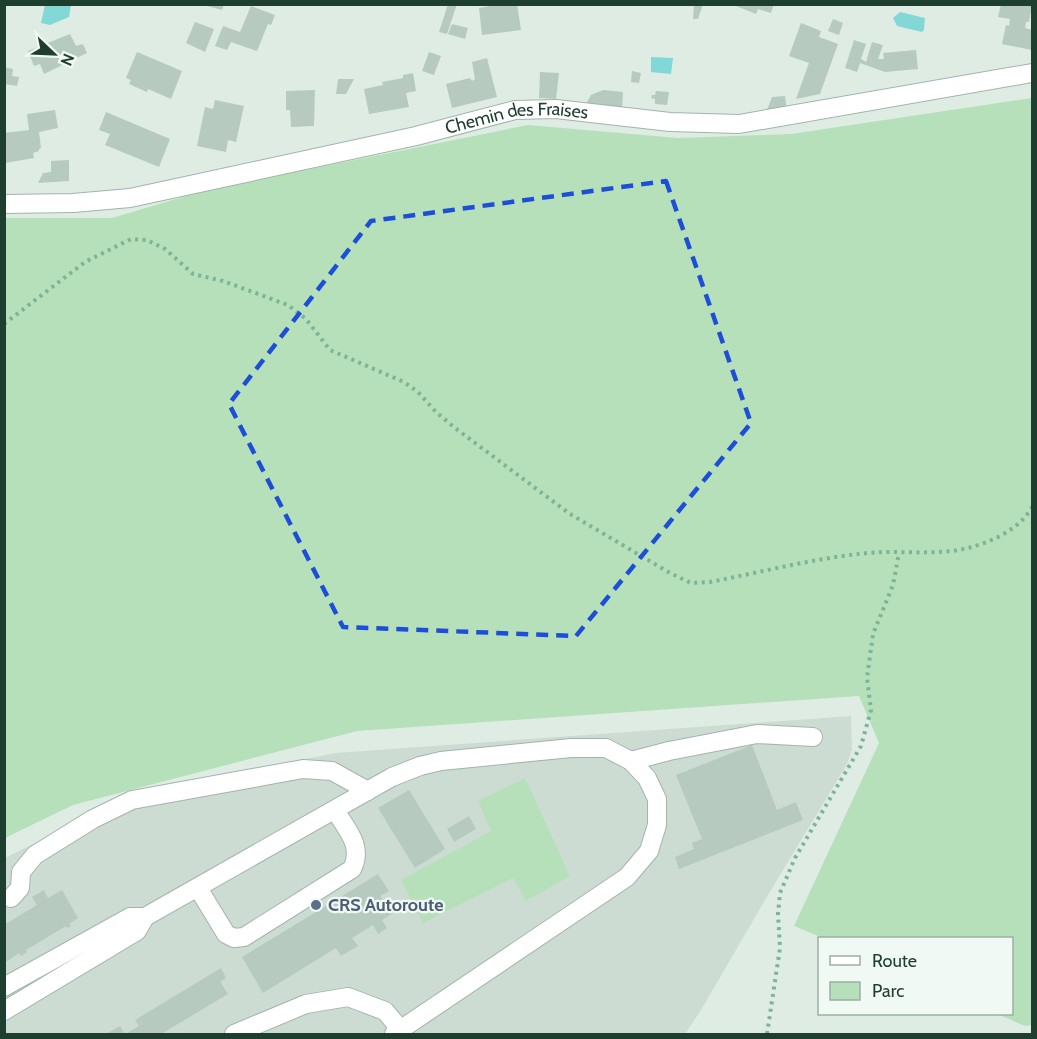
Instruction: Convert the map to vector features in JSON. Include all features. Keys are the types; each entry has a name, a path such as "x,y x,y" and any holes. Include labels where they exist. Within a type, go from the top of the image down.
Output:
{"street":[{"name":"Chemin des Fraises","path":"4,204 73,203 130,198 416,136 515,110 556,109 670,122 739,124 1032,73"},
{"path":"631,761 669,751 757,734 813,737"},
{"path":"4,987 130,917 145,917 392,777 420,766 441,760 571,748 606,748 631,761 647,778 657,799 657,825 649,851 627,877 397,1032 385,1011 348,998 306,1004 234,1035"},
{"path":"11,898 20,888 21,872 35,855 93,819 132,800 303,769 332,771 368,791"},
{"path":"198,888 226,934 234,938 244,937 352,869 357,859 356,846 335,810"},
{"path":"4,1011 137,931 145,917"}],"path":[{"path":"4,324 85,262 131,239 147,240 165,249 193,274 223,281 288,305 306,319 330,350 404,382 418,392 455,428 570,514 691,583 710,582 868,553 928,552 968,548 1009,531 1028,516 1032,507"},
{"path":"767,1035 780,948 778,914 780,893 795,858 861,746 871,710 867,678 873,634 893,585 899,553"}],"highlighted area":[{"path":"666,181 751,423 576,636 343,627 229,404 371,221"}],"shaded area":[{"path":"851,716 852,750 847,764 685,1034 5,1034 5,858 131,795 335,753"}],"green space":[{"path":"1032,98 1032,1025 1025,1026 999,1015 1013,1015 1013,937 821,937 794,926 879,743 859,696 357,731 73,805 5,838 5,218 112,218 206,190 528,125 678,138 791,134"},
{"path":"525,778 570,876 526,901 513,878 423,923 401,880 491,831 478,801"}],"water":[{"path":"45,5 71,5 69,17 50,25 41,23"},
{"path":"900,12 925,18 924,30 922,32 897,26 893,18"},
{"path":"651,57 673,58 671,74 651,72"}],"building":[{"path":"200,4 224,4 222,10"},
{"path":"448,4 457,4 447,34 439,32"},
{"path":"517,4 521,30 482,35 479,8"},
{"path":"694,4 703,4 698,19 693,19"},
{"path":"731,4 774,4 771,13 758,9 756,14"},
{"path":"1001,4 1032,4 1029,22 1026,22 1025,28 1032,30 1032,50 1002,44 1006,25 1009,26 1010,19 998,17"},
{"path":"251,6 275,15 271,25 268,24 257,51 231,42 227,50 215,46 223,26 240,32"},
{"path":"833,19 843,23 839,35 828,31"},
{"path":"195,22 214,29 205,52 186,43"},
{"path":"801,23 821,31 819,37 838,44 820,94 796,99 809,63 789,56"},
{"path":"452,24 468,28 465,39 448,34"},
{"path":"70,34 76,46 83,44 87,53 44,74 40,64 34,66 28,51"},
{"path":"854,40 866,44 861,59 866,62 872,42 883,45 878,59 884,59 883,53 916,50 918,69 885,72 860,63 857,72 845,68"},
{"path":"137,52 182,71 171,99 129,84 131,80 126,78"},
{"path":"429,52 441,56 434,75 422,71"},
{"path":"487,58 497,97 452,108 446,84 470,78 472,81 475,79 472,62"},
{"path":"4,67 13,69 12,76 19,77 17,86 4,84"},
{"path":"632,71 641,73 639,83 631,82"},
{"path":"540,72 559,73 556,99 539,98"},
{"path":"413,73 416,91 406,93 409,107 369,114 364,89 383,85 382,82 403,78 403,75"},
{"path":"338,79 354,79 346,94 336,94"},
{"path":"315,90 314,126 291,127 290,110 286,110 286,91"},
{"path":"603,90 623,92 622,110 585,106 591,95"},
{"path":"656,91 669,92 667,105 655,104 655,99 651,98"},
{"path":"785,96 787,111 769,113 767,110 772,97"},
{"path":"215,100 244,106 236,142 228,140 226,152 197,146 205,107 213,109"},
{"path":"55,110 58,128 39,132 41,148 33,153 34,158 5,163 4,133 29,130 27,114"},
{"path":"106,112 170,139 159,167 105,145 110,134 99,130"},
{"path":"69,160 69,181 38,183 43,173 51,172 51,161"},
{"path":"752,745 777,810 796,802 803,820 679,869 675,857 694,849 692,843 702,839 676,775"},
{"path":"409,790 445,849 415,868 378,808"},
{"path":"469,816 476,829 454,842 447,829"},
{"path":"378,874 389,891 380,896 392,914 382,920 387,928 378,934 373,925 352,938 358,946 341,956 336,948 263,993 242,957"},
{"path":"44,890 48,898 62,890 78,918 69,924 71,926 67,928 66,926 26,950 27,952 21,956 19,953 4,963 4,925 37,905 32,897"},
{"path":"221,968 226,978 220,982 228,994 161,1034 125,1034 139,1026 135,1020"},
{"path":"120,1026 125,1034 106,1034"}],"place":[{"name":"CRS Autoroute","path":"316,905"}]}
